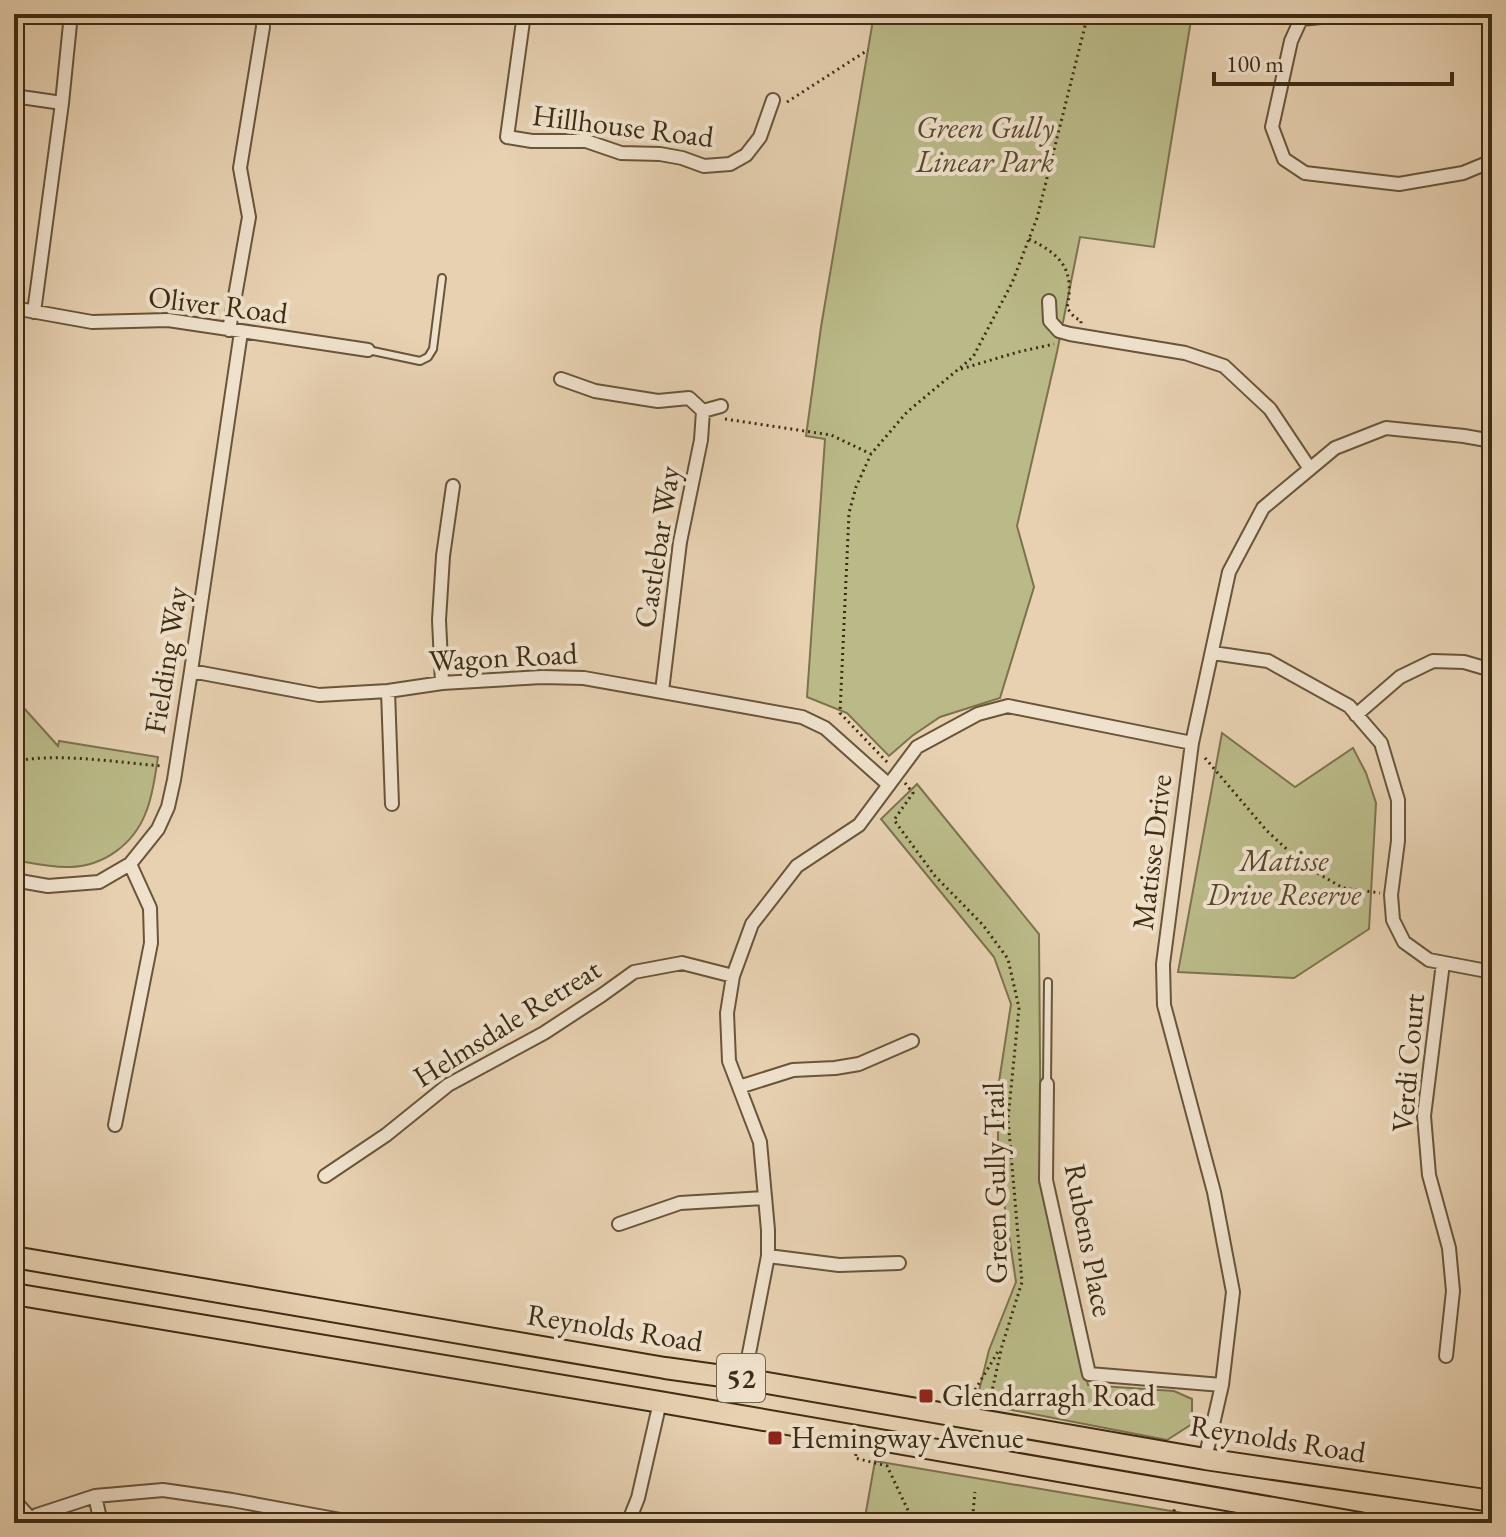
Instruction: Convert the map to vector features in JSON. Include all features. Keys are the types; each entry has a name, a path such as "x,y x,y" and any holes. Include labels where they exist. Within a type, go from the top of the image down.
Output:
{"main road":[{"name":"Reynolds Road","path":"14,1257 1205,1459 1492,1501"},
{"name":"52","path":"14,1294 1360,1523"},
{"path":"660,1402 665,1368"},
{"path":"1199,1494 1205,1459"}],"street":[{"path":"34,312 71,14"},
{"name":"Fielding Way","path":"14,880 48,886 99,882 130,864 158,829 168,807 191,671 249,217 240,168 263,27 262,14"},
{"name":"Hillhouse Road","path":"524,14 507,137 532,141 586,141 621,153 660,154 704,166 730,164 746,155 760,137 773,100"},
{"path":"1321,17 1301,19 1291,41 1272,127 1284,159 1305,173 1399,184 1463,173 1492,161"},
{"path":"14,96 62,103"},
{"path":"1049,301 1050,321 1059,331 1185,353 1224,366 1270,409 1310,469"},
{"name":"Oliver Road","path":"14,308 92,322 168,320 368,350"},
{"path":"561,379 595,391 658,401 689,398 703,411 721,406"},
{"name":"Castlebar Way","path":"662,691 680,542 701,440 703,411"},
{"name":"Matisse Drive","path":"1205,1459 1222,1385 1233,1292 1214,1192 1164,1005 1163,964 1192,743 1229,572 1263,508 1335,448 1386,428 1492,441"},
{"path":"442,683 439,620 443,556 453,486"},
{"path":"1213,653 1268,661 1349,706 1381,743 1398,800 1398,841 1391,895 1393,920 1404,942 1429,960 1492,972"},
{"path":"1356,715 1400,677 1433,661 1464,662 1492,673"},
{"name":"Wagon Road","path":"191,671 319,695 388,691 442,683 542,677 584,678 802,717 825,728 889,785"},
{"path":"388,691 392,804"},
{"path":"744,1379 768,1256 760,1142 729,1061 727,1013 733,976 752,924 797,866 859,825 917,747 978,714 1008,706 1192,743"},
{"path":"115,1125 151,943 150,908 130,864"},
{"name":"Helmsdale Retreat","path":"325,1176 386,1135 448,1085 544,1033 634,972 682,963 733,976"},
{"name":"Verdi Court","path":"1443,963 1424,1116 1429,1175 1449,1248 1452,1277 1446,1356"},
{"path":"739,1087 793,1070 859,1064 912,1041"},
{"name":"Rubens Place","path":"1047,1084 1046,1180 1089,1374 1222,1385"},
{"path":"619,1224 680,1203 765,1198"},
{"path":"768,1256 839,1265 899,1263"},
{"path":"628,1523 638,1498 660,1402"},
{"path":"14,1500 27,1520 95,1496 163,1490 357,1523"},
{"path":"95,1496 101,1523"}],"lane":[{"path":"368,350 420,361 428,357 433,349 442,278"},
{"name":"Rubens Place","path":"1047,1084 1048,982"}],"path":[{"path":"898,773 840,713 849,513 856,487 871,454 907,412 973,357 1012,283 1037,218 1088,14"},
{"path":"768,114 868,50"},
{"path":"958,370 1018,352 1052,346 1075,335 1081,320 1067,308 1070,294 1068,272 1058,258 1029,239"},
{"path":"703,411 717,418 831,435 871,454"},
{"path":"1192,743 1267,831 1305,866 1343,888 1391,895"},
{"path":"14,761 75,758 175,767"},
{"name":"Green Gully Trail","path":"898,773 913,793 894,820 935,876 983,925 1008,959 1019,1008 1008,1119 1022,1282 992,1391"},
{"path":"887,1466 914,1523"},
{"path":"972,1523 975,1492"},
{"path":"1171,1523 1175,1504"},
{"path":"1123,1523 1143,1518 1156,1523"}],"green space":[{"name":"Green Gully Linear Park","path":"874,14 1192,14 1154,247 1080,237 1017,526 1034,587 1000,698 940,717 889,756 847,713 807,697 825,439 806,436 821,327"},
{"path":"14,697 58,746 59,741 158,757 154,785 141,824 126,843 106,858 70,867 14,860"},
{"name":"Matisse Drive Reserve","path":"1222,733 1295,787 1353,748 1376,803 1369,929 1294,978 1178,972"},
{"path":"917,784 1039,934 1041,1186 1088,1385 1174,1391 1192,1399 1192,1424 1167,1440 976,1403 989,1350 1016,1282 998,1162 998,1088 1011,1004 994,957 881,819"},
{"path":"875,1461 1242,1523 864,1523"}],"place":[{"name":"Glendarragh Road","path":"926,1396"},
{"name":"Hemingway Avenue","path":"775,1438"}]}
